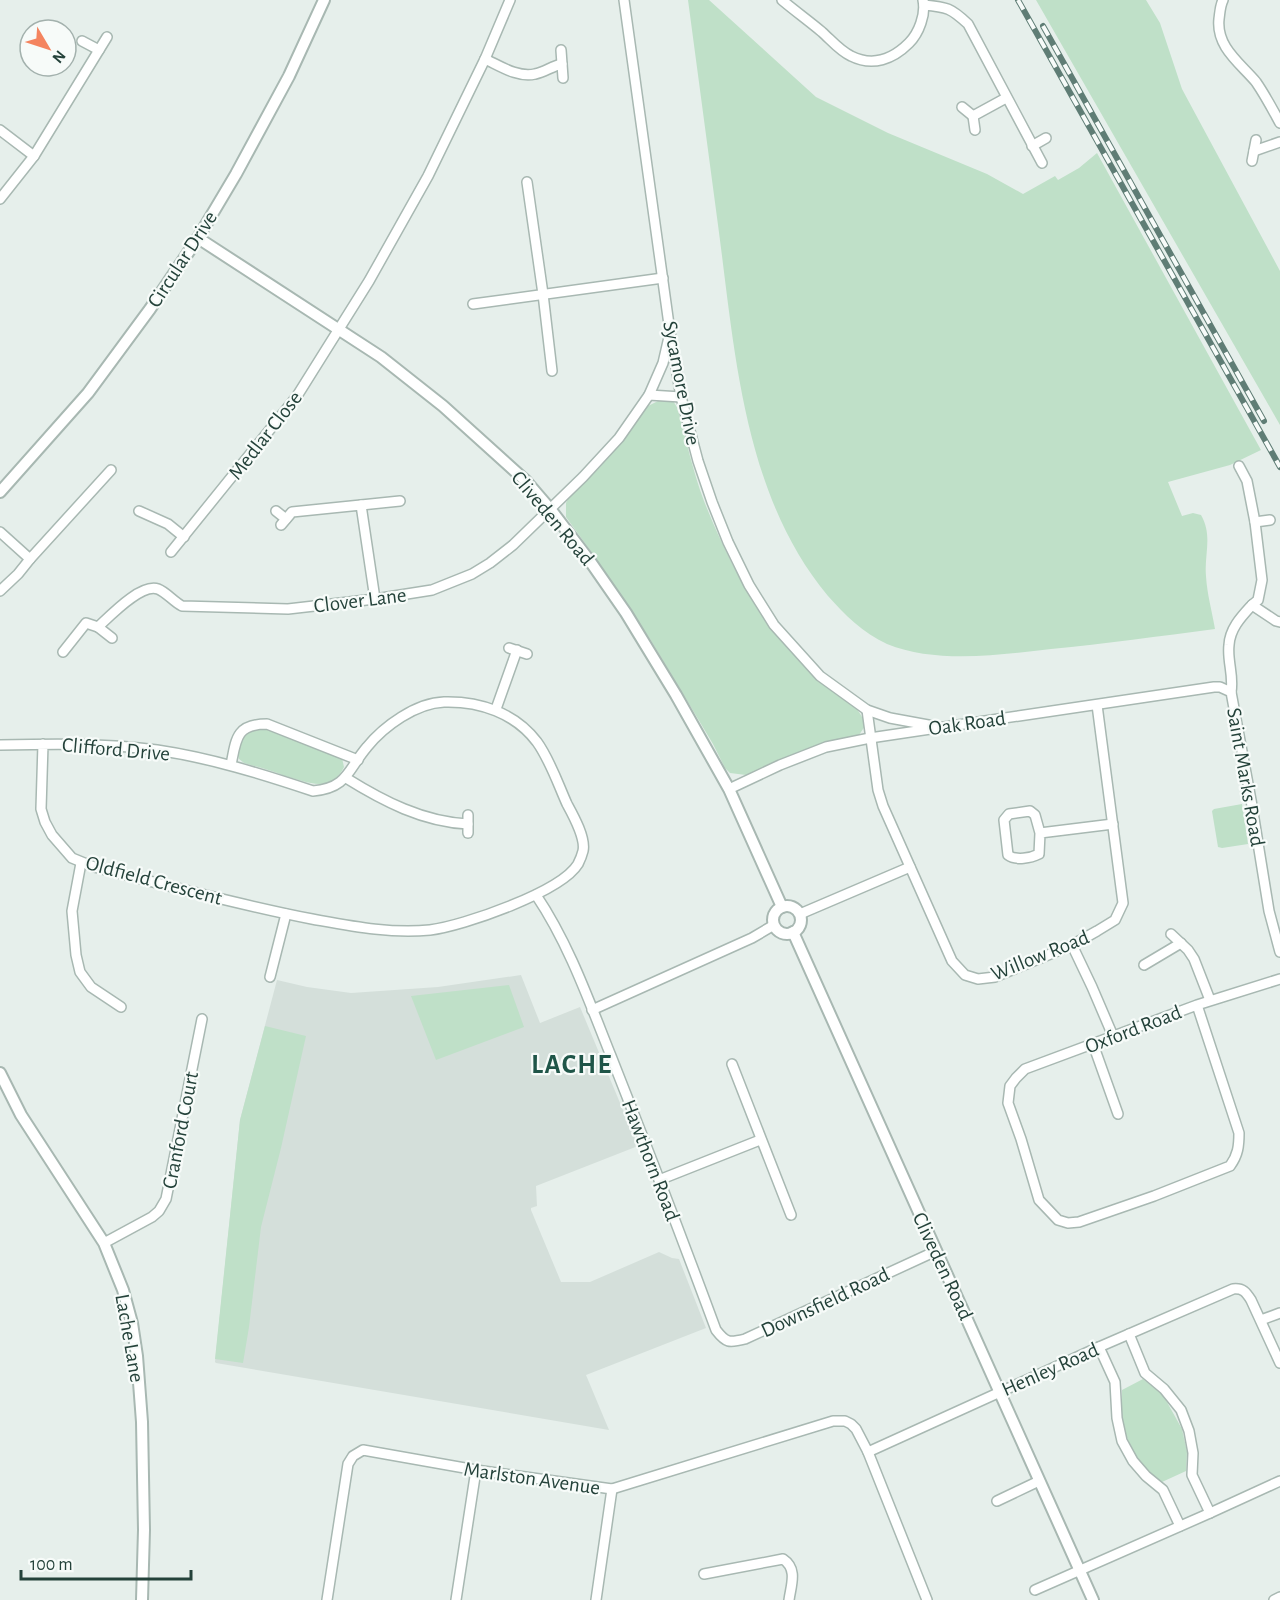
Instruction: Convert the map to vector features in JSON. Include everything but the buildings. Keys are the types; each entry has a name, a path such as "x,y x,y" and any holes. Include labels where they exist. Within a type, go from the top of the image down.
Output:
{"street":[{"name":"Circular Drive","path":"0,492 88,393 150,309 198,238 236,174 289,75 324,0"},
{"path":"338,329 369,281 428,176 485,59 510,0"},
{"name":"Sycamore Drive","path":"624,0 681,397 698,461 728,543 774,625 820,676 867,710 890,718 939,727"},
{"path":"782,0 849,56 866,61 885,60 900,52 914,38 920,26 924,3 945,7 956,13 968,24 1042,163"},
{"path":"1223,0 1219,25 1224,46 1256,82 1280,123"},
{"path":"0,199 34,156 107,37"},
{"path":"82,41 99,50"},
{"path":"561,50 563,78"},
{"path":"485,59 525,75 562,64"},
{"path":"973,116 1006,98"},
{"path":"962,107 973,116 975,130"},
{"path":"0,130 34,156"},
{"path":"1032,146 1046,138"},
{"path":"1256,140 1253,156 1280,142"},
{"path":"527,182 552,371"},
{"name":"Cliveden Road","path":"198,238 381,357 443,406 526,481 592,564 626,613 705,743 729,789 782,907"},
{"path":"473,304 663,278"},
{"name":"Medlar Close","path":"171,552 297,396 338,329"},
{"name":"Clover Lane","path":"98,627 126,600 149,588 158,589 174,602 191,608 288,609 432,590 472,574 513,545 551,510 619,438 650,395 663,363 670,332"},
{"path":"650,395 681,397"},
{"path":"1231,692 1233,681 1228,646 1232,631 1258,600 1262,580 1255,522 1247,482 1239,466"},
{"path":"0,591 111,470"},
{"path":"276,511 284,522 292,512 400,501"},
{"path":"361,506 375,599"},
{"path":"139,511 168,524 184,537"},
{"path":"1255,522 1270,520"},
{"path":"0,532 30,559"},
{"path":"1252,605 1280,622"},
{"path":"63,652 86,623 98,627 112,638"},
{"path":"496,709 518,651"},
{"name":"Oak Road","path":"729,789 826,747 939,727 1214,687"},
{"name":"Saint Marks Road","path":"1214,687 1231,692 1269,911 1280,952"},
{"name":"Oldfield Crescent","path":"43,744 41,809 52,835 72,858 81,863 144,880 286,914 369,929 405,932 450,927 536,895 567,875 578,864 584,848 582,836 536,741 518,723 496,709 442,702 420,708 397,719 367,746 346,778"},
{"name":"Willow Road","path":"870,738 878,790 883,806 952,961 965,975 978,979 995,977 1072,945 1115,920 1123,903 1097,705"},
{"path":"867,710 870,738"},
{"path":"231,765 236,740 245,728 254,724 267,724 358,760"},
{"name":"Clifford Drive","path":"0,745 96,744 158,750 231,765 314,790 325,790 346,778"},
{"path":"346,778 392,804 436,819 468,824"},
{"path":"1030,811 1035,814 1040,833 1039,854 1015,859 1008,855 1004,820 1009,814 1030,811"},
{"path":"1040,833 1113,824"},
{"path":"81,863 72,911 80,972 91,987 121,1007"},
{"path":"800,914 910,867"},
{"name":"Hawthorn Road","path":"536,895 558,932 592,1010 647,1145 716,1330"},
{"path":"782,907 791,907 800,914 800,923 793,932 783,934 776,929 774,915 782,907"},
{"path":"270,977 286,914"},
{"path":"592,1010 752,938 774,925"},
{"name":"Cliveden Road","path":"793,932 1093,1600"},
{"path":"1172,934 1194,959 1210,1000"},
{"path":"1144,965 1181,943"},
{"path":"1072,945 1113,1035"},
{"name":"Oxford Road","path":"1197,1005 1239,1133 1237,1156 1230,1166 1154,1196 1079,1222 1068,1223 1058,1220 1039,1200 1008,1103 1010,1086 1016,1078 1025,1069 1113,1035 1210,1000 1280,979"},
{"name":"Cranford Court","path":"104,1243 152,1217 166,1199 202,1020"},
{"path":"1094,1044 1118,1114"},
{"path":"732,1064 791,1215"},
{"name":"Lache Lane","path":"0,1072 21,1115 104,1243 123,1290 132,1323 142,1422 144,1530 142,1600"},
{"path":"659,1180 760,1140"},
{"name":"Downsfield Road","path":"716,1330 722,1338 728,1341 745,1339 936,1251"},
{"name":"Henley Road","path":"868,1452 1233,1289 1240,1288 1245,1291 1261,1320"},
{"path":"1280,1313 1261,1320 1280,1363"},
{"path":"1129,1334 1145,1372 1164,1389 1181,1410 1189,1431 1193,1453 1192,1474 1210,1513"},
{"path":"1099,1347 1115,1382 1117,1418 1122,1441 1133,1461 1163,1490 1180,1526"},
{"name":"Marlston Avenue","path":"327,1600 348,1464 353,1456 363,1450 476,1470 612,1489 833,1421 845,1421 856,1429 868,1452 927,1600"},
{"path":"456,1600 476,1470"},
{"path":"997,1501 1039,1481"},
{"path":"1035,1590 1280,1481"},
{"path":"596,1600 612,1489"},
{"path":"704,1574 783,1559 790,1564 793,1574 789,1600"},
{"path":"1274,1600 1280,1597"}],"shaded area":[{"path":"521,975 540,1023 580,1007 638,1146 536,1186 537,1206 531,1210 561,1282 590,1282 659,1252 679,1259 706,1328 586,1375 609,1430 216,1363 240,1120 277,980 351,993 438,987"}],"green space":[{"path":"688,0 709,0 816,97 888,133 987,174 1023,194 1055,176 1058,180 1079,168 1097,153 1261,450 1230,465 1168,482 1182,516 1193,513 1201,515 1205,523 1208,596 1215,629 1011,654 947,656 906,650 887,644 870,635 855,623 828,596 800,556 777,513 760,467 748,419 730,322"},
{"path":"1036,0 1146,0 1160,23 1182,89 1280,271 1280,425"},
{"path":"672,399 678,409 704,501 752,600 790,651 822,682 852,703 858,710 865,726 859,735 746,775 730,773 650,639 566,517 568,499 601,466 648,406 660,400"},
{"path":"262,727 342,758 344,767 332,781 318,784 244,763 238,755 240,740 245,733"},
{"path":"1242,804 1248,844 1218,847 1212,811"},
{"path":"509,985 524,1027 436,1060 411,996"},
{"path":"265,1026 306,1036 261,1227 243,1363 215,1359 240,1120"},
{"path":"1143,1379 1163,1395 1182,1429 1187,1452 1186,1471 1162,1482 1141,1463 1127,1437 1122,1419 1122,1390"}],"railway":[{"path":"1018,0 1280,467"},
{"path":"1043,26 1264,421"}],"district":[{"name":"LACHE","path":"572,1064"}]}
